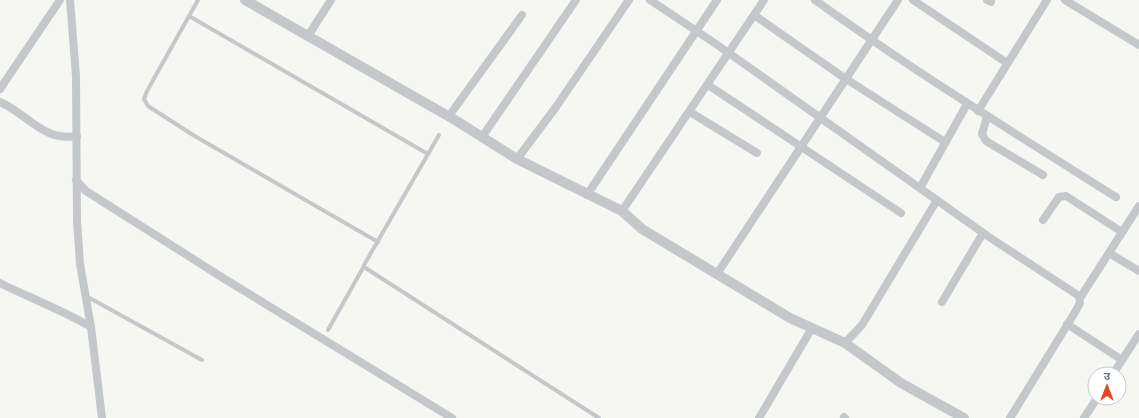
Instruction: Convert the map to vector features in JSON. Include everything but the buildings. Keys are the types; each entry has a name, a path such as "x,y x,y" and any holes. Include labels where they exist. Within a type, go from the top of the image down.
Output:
{"street":[{"path":"0,90 60,0"},
{"path":"70,0 76,76 76,180 80,264 91,327 102,418"},
{"path":"245,0 449,116 517,159 622,211 642,228 717,274 790,318 845,343 901,383 964,418"},
{"path":"308,36 332,0"},
{"path":"482,137 576,0"},
{"path":"517,159 556,107 629,0"},
{"path":"650,0 730,53 983,233 1076,293 1080,298"},
{"path":"587,195 717,0"},
{"path":"622,211 730,53 764,0"},
{"path":"815,0 871,40 967,104 1116,197"},
{"path":"717,274 898,0"},
{"path":"913,0 1007,62"},
{"path":"978,111 1007,62 1047,0"},
{"path":"1065,0 1139,45"},
{"path":"449,116 522,15"},
{"path":"754,15 846,80 945,142"},
{"path":"708,85 902,213"},
{"path":"0,102 51,135 65,138 77,136"},
{"path":"920,188 967,104"},
{"path":"690,112 757,153"},
{"path":"988,117 982,134 986,141 1043,176"},
{"path":"76,180 92,194 204,266 452,418"},
{"path":"1043,220 1058,198 1066,196 1122,232"},
{"path":"845,343 862,325 937,200"},
{"path":"1010,418 1067,324 1080,298 1139,206"},
{"path":"942,302 983,233"},
{"path":"1109,253 1139,271"},
{"path":"0,283 91,327"},
{"path":"1067,324 1122,360"},
{"path":"762,417 812,328"},
{"path":"1118,366 1139,334"},
{"path":"1084,418 1092,406"}],"lane":[{"path":"198,0 147,91 144,99 148,106 193,136 378,242"},
{"path":"189,16 428,154"},
{"path":"328,330 439,135"},
{"path":"364,266 599,418"},
{"path":"86,295 202,360"}]}
